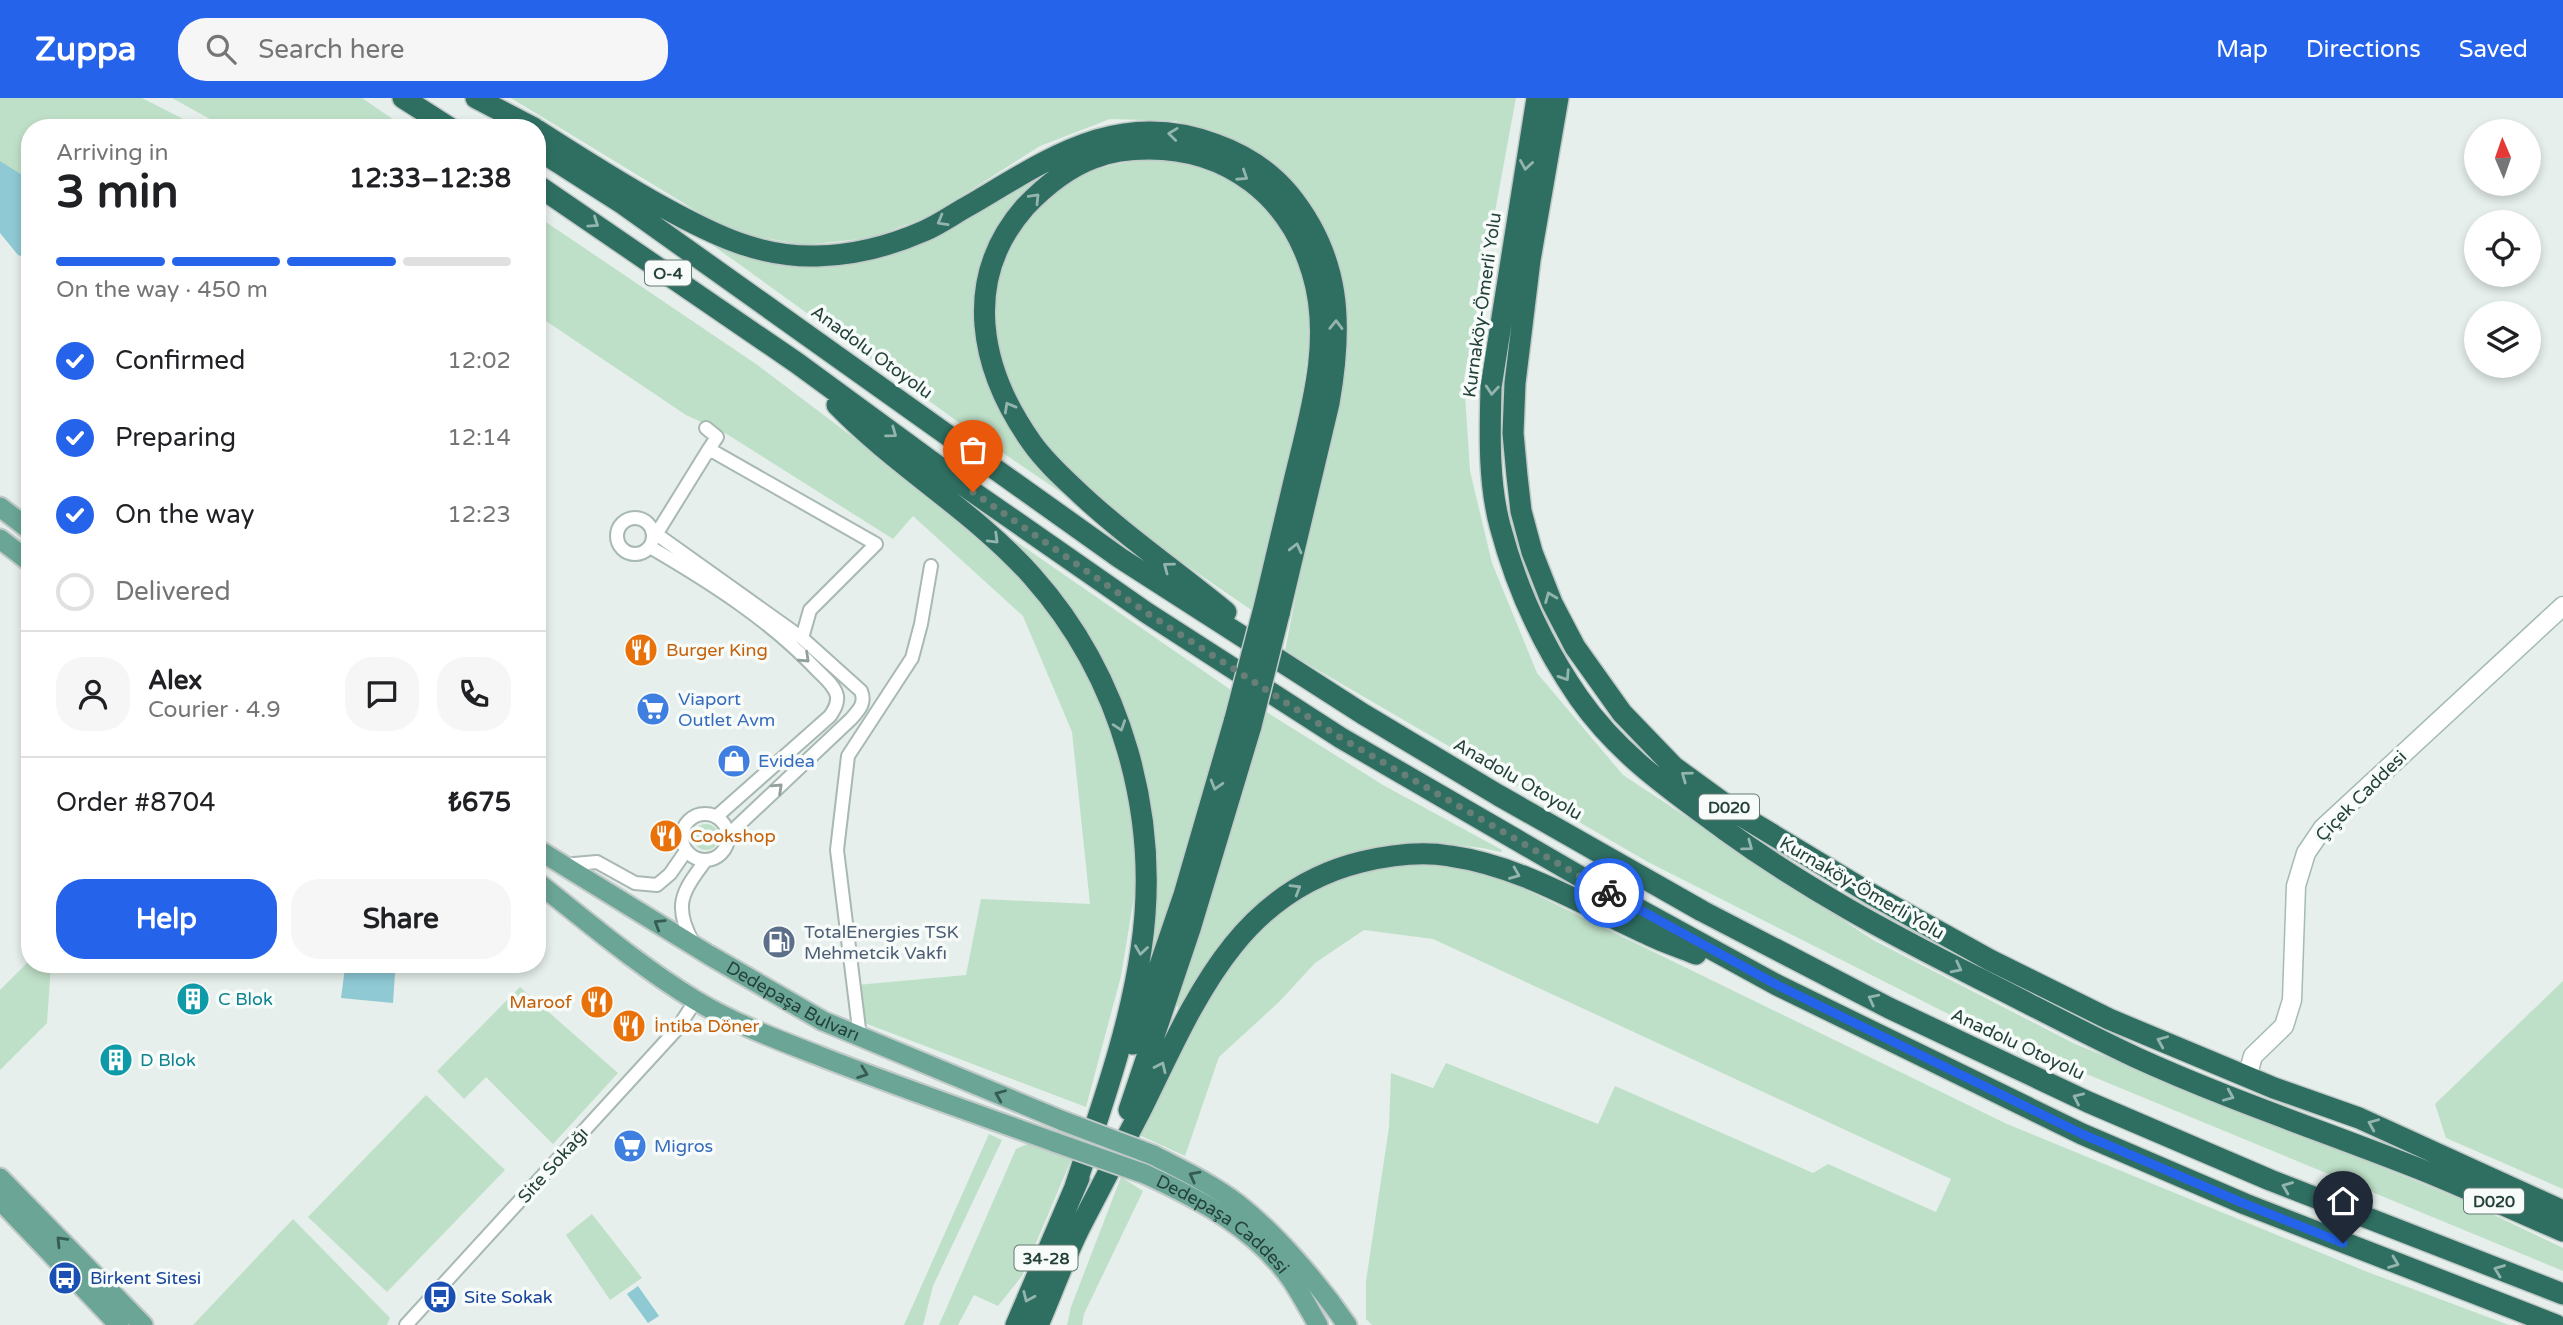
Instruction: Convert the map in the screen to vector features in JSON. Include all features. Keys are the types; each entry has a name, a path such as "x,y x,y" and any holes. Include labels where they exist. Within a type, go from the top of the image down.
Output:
{"highway":[{"path":"402,98 436,119"},
{"path":"458,98 490,119"},
{"path":"476,98 516,119"},
{"name":"Kurnaköy-Ömerli Yolu","path":"1537,98 1491,387 1492,473 1499,523 1528,608 1548,649 1581,701 1643,769 1767,860 1854,914 2137,1057 2240,1101 2425,1171"},
{"name":"Kurnaköy-Ömerli Yolu","path":"1558,98 1530,260 1515,383 1513,433 1521,510 1532,552 1552,603 1575,647 1622,713 1674,767 1740,815 1871,894 1990,960 2109,1019 2247,1077 2359,1118 2436,1152"},
{"path":"546,136 694,225 741,246 773,253 814,256 852,253 886,245 926,230 1042,162 1102,137 1125,133 1171,132 1232,150 1260,166 1281,184 1312,228 1324,252 1337,305 1335,369 1317,464 1272,611 1179,963 1098,1194"},
{"path":"1272,611 1314,397 1320,346 1319,307 1309,262 1301,241 1283,211 1244,176 1226,166 1194,153 1168,149 1122,151 1096,157 1050,183 1031,201 1014,220 992,261 984,304 984,324 1004,398 1033,445 1089,502 1298,671"},
{"name":"Anadolu Otoyolu","path":"546,155 623,204 1120,558 1375,721 1702,911 1889,1008 2007,1065 2159,1133 2270,1180 2563,1294"},
{"name":"O-4","path":"546,191 797,363 973,492 1147,613 1341,738 1574,873 1777,985 2007,1098 2152,1165 2367,1253 2556,1325"},
{"path":"797,363 860,429 985,530 1031,575 1073,631 1093,664 1121,728 1132,764 1143,823 1147,888 1145,919 1136,979 1116,1058 1074,1189"},
{"path":"1074,1189 1108,1119 1243,722"},
{"path":"1098,1194 1184,1020 1222,958 1254,920 1282,898 1312,879 1342,866 1375,858 1422,854 1448,855 1490,863 1575,899 1648,935 1777,985"},
{"path":"2436,1152 2563,1200"},
{"name":"D020","path":"2436,1152 2563,1211"},
{"path":"2425,1171 2563,1242"},
{"name":"D020","path":"2425,1171 2563,1231"},
{"name":"34-28","path":"1016,1325 1074,1189"},
{"name":"34-28","path":"1038,1325 1079,1229 1098,1194"}],"main road":[{"path":"0,507 21,523"},
{"path":"0,539 21,555"},
{"name":"Dedepaşa Bulvarı","path":"546,854 696,947 823,1021 1063,1121"},
{"name":"Dedepaşa Bulvarı","path":"546,889 614,944 696,1000 768,1036 1057,1143"},
{"path":"598,931 593,915 595,904 604,897 614,896"},
{"path":"800,1048 820,1048 827,1042 827,1029 823,1021"},
{"name":"Dedepaşa Caddesi","path":"1063,1121 1153,1155 1202,1180 1238,1204 1322,1290 1348,1325"},
{"name":"Dedepaşa Caddesi","path":"1057,1143 1144,1174 1191,1195 1228,1217 1264,1248 1293,1281 1318,1325"},
{"path":"0,1178 129,1322"},
{"path":"0,1200 129,1322"}],"street":[{"path":"706,428 717,437 654,532 650,547 640,554 628,553 619,544 618,532 625,522 635,519 646,522 654,532 802,638 861,691 863,696 860,709 728,835"},
{"path":"709,449 876,544 810,610 802,638"},
{"path":"650,547 720,590 768,625 806,659 845,711 860,709"},
{"path":"860,1037 837,850 848,756 912,658 922,624 931,566"},
{"name":"Çiçek Caddesi","path":"2247,1077 2253,1056 2284,1026 2292,1000 2295,897 2305,853 2323,828 2563,606"},
{"path":"716,817 830,716 843,686 852,685"},
{"path":"696,947 684,927 681,898 687,885 706,860 725,849 728,835 726,828 716,817 701,814 687,822 682,836 686,851 706,860"},
{"path":"563,864 597,862 635,883 657,885 670,874 686,851"},
{"name":"Site Sokağı","path":"407,1325 677,1029 696,1000"}],"green space":[{"path":"0,98 142,98 183,119 21,119 21,251 0,231"},
{"path":"172,98 362,98 393,119 210,119"},
{"path":"511,98 1516,98 1464,379 1470,471 1492,563 1537,673 1623,775 1873,940 2075,1044 2463,1200 2563,1248 2563,1271 1980,1030 1648,862 1285,651 1338,380 1341,288 1320,219 1256,154 1176,121 1110,119 1040,146 930,216 871,238 804,245 731,232"},
{"path":"1150,159 1209,171 1237,184 1254,197 1269,212 1293,250 1306,292 1309,332 1304,385 1253,611 1150,539 1083,483 1054,452 1029,418 1011,382 1007,382 995,338 992,307 998,271 1009,245 1027,222 1049,199 1082,175 1107,166"},
{"path":"1052,170 1014,208 979,338 1069,498 968,429 693,231 825,262"},
{"path":"546,222 756,364 971,526 1043,600 1090,674 1116,733 1133,817 1135,891 1121,976 1086,1107 862,1022 857,985 966,975 981,899 1090,904 1072,732 1023,616 913,516 893,539 725,433 686,415 546,321"},
{"path":"998,529 1231,690 1198,812 1139,1005 1132,744"},
{"path":"1265,711 1383,785 1502,850 1439,844 1397,846 1336,859 1336,862 1322,866 1179,1009 1176,1002"},
{"path":"706,824 715,828 719,837 715,846 706,850 697,846 693,837 697,828"},
{"path":"1408,865 1452,866 1500,877 2007,1124 2365,1271 2509,1325 1372,1325 1366,1319 1366,1281 1389,1127 1391,1073 1433,1088 1446,1063 1598,1124 1615,1086 1813,1173 1828,1164 1936,1212 1951,1179 1433,939 1364,930 1315,963 1279,1002 1219,1057 1185,1156 1137,1134 1202,1002 1245,941 1307,889 1371,869"},
{"path":"21,969 21,973 50,973 47,1023 0,1070 0,990"},
{"path":"2563,981 2563,1189 2446,1138 2435,1104"},
{"path":"520,987 618,1073 553,1144 486,1077 464,1099 437,1071"},
{"path":"426,1095 505,1170 387,1292 308,1217"},
{"path":"989,1134 1002,1140 933,1286 923,1325 904,1325"},
{"path":"1032,1142 1072,1158 1022,1276 998,1306 974,1295 958,1325 939,1325 1016,1149"},
{"path":"1121,1177 1143,1191 1084,1314 1082,1325 1067,1325 1071,1307"},
{"path":"592,1214 642,1278 610,1300 566,1235"},
{"path":"293,1219 390,1318 387,1325 193,1325"}],"water":[{"path":"0,161 21,174 21,256 0,233"},
{"path":"344,973 395,973 393,1003 341,998"},
{"path":"638,1286 659,1316 648,1323 627,1294"}],"way so far":[{"path":"973,492 1147,613 1341,738 1609,893"}],"place":[{"name":"Burger King","path":"641,650"},
{"name":"Viaport Outlet Avm","path":"653,709"},
{"name":"Evidea","path":"734,761"},
{"name":"Cookshop","path":"666,836"},
{"name":"TotalEnergies TSK Mehmetcik Vakfı","path":"779,942"},
{"name":"C Blok","path":"193,999"},
{"name":"Maroof","path":"597,1002"},
{"name":"İntiba Döner","path":"629,1026"},
{"name":"D Blok","path":"116,1060"},
{"name":"Migros","path":"630,1146"},
{"name":"Birkent Sitesi","path":"65,1278"},
{"name":"Site Sokak","path":"440,1297"}],"route":[{"path":"1609,893 1777,985 2082,1134 2343,1243"}]}
